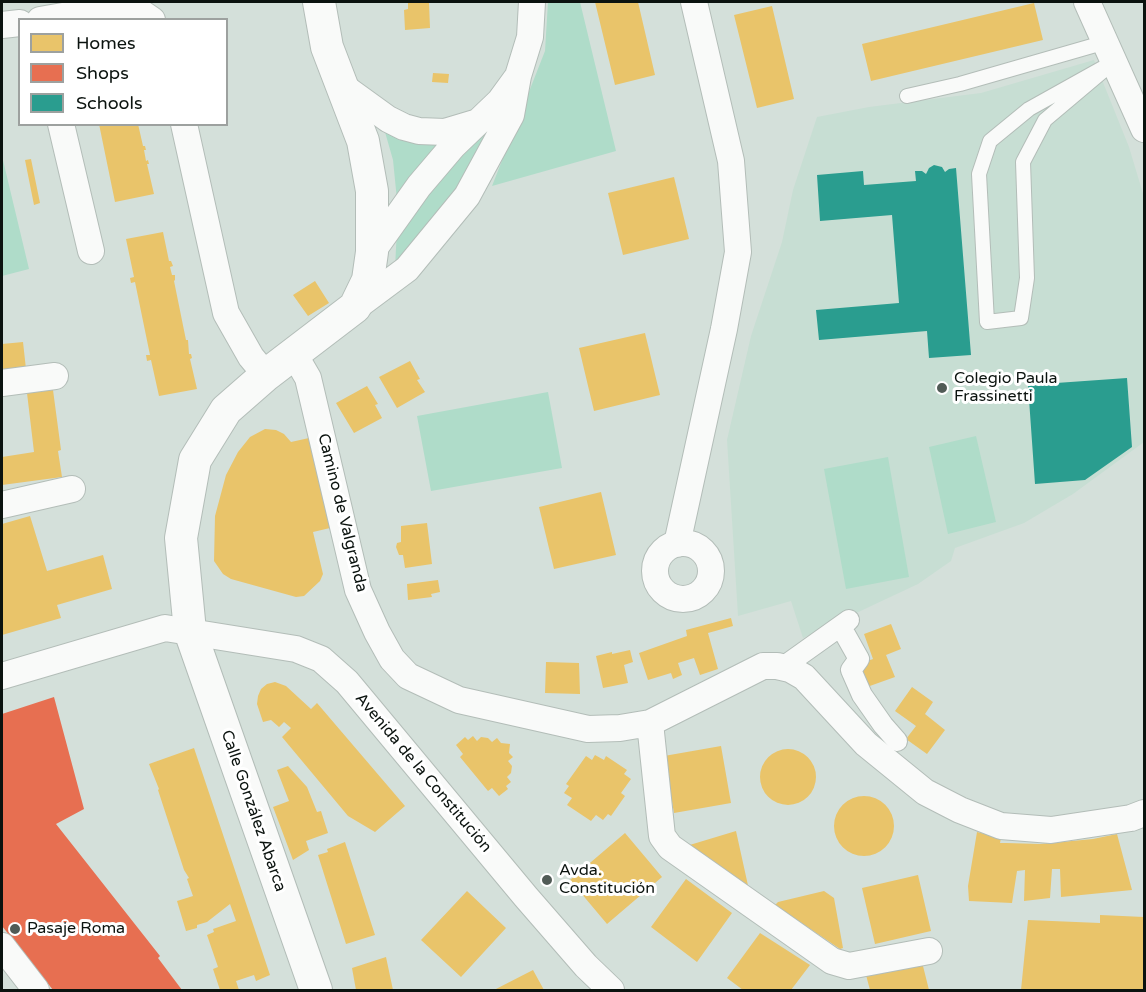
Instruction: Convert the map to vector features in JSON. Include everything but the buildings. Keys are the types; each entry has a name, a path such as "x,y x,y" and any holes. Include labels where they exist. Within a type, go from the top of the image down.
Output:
{"street":[{"path":"319,2 327,47 363,141 372,190 372,252 368,280 355,307"},
{"path":"355,307 407,269 467,196 511,116 518,76 530,37 532,2"},
{"path":"677,544 738,252 731,161 694,2"},
{"path":"1087,2 1143,114"},
{"path":"52,18 109,8 133,7 149,18"},
{"path":"2,25 18,22"},
{"path":"372,252 419,186 453,146 500,101 518,76"},
{"path":"341,85 404,128 445,132 478,122"},
{"path":"61,126 91,251"},
{"path":"184,126 226,313 251,357 266,375"},
{"name":"Calle González Abarca","path":"316,990 190,631 181,538 195,460 226,410 266,375 355,307"},
{"name":"Camino de Valgranda","path":"294,354 308,378 358,590 376,632 392,659 408,676 459,700 588,729 620,728 650,723 763,666 783,667"},
{"path":"2,383 55,376"},
{"path":"2,505 72,489"},
{"path":"897,741 862,695 851,670 859,659 845,624 783,667 804,677 866,744 925,792 960,810 1000,826 1052,830 1131,818 1144,813"},
{"name":"Avenida de la Constitución","path":"2,676 165,628 296,649 321,659 347,682 526,897 610,990"},
{"path":"650,723 662,836 670,847 832,961 849,966 929,951"},
{"path":"2,946 36,990"}],"lane":[{"path":"1110,52 1045,120 1023,162 1027,278 1021,318 987,322 979,174 990,141 1029,109 1110,52"},
{"path":"907,96 1110,52"}],"shaded area":[{"name":"Colegio Paula Frassinetti","path":"1094,60 1129,147 1144,197 1144,442 1073,494 1024,523 955,548 951,561 918,584 803,638 791,601 738,616 727,440 751,336 782,242 793,190 817,117 869,107 981,93"}],"green space":[{"path":"548,2 580,2 616,151 492,186 545,51"},
{"path":"508,101 457,194 395,268 397,228"},
{"path":"383,125 451,136 397,200 393,160"},
{"path":"2,156 29,269 2,276"},
{"path":"548,392 562,468 431,491 417,416"},
{"path":"976,436 996,522 948,534 929,447"},
{"path":"888,457 909,577 846,589 824,469"}],"place":[{"name":"Colegio Paula Frassinetti","path":"942,388"},
{"name":"Avda. Constitución","path":"547,880"},
{"name":"Pasaje Roma","path":"15,929"}]}
